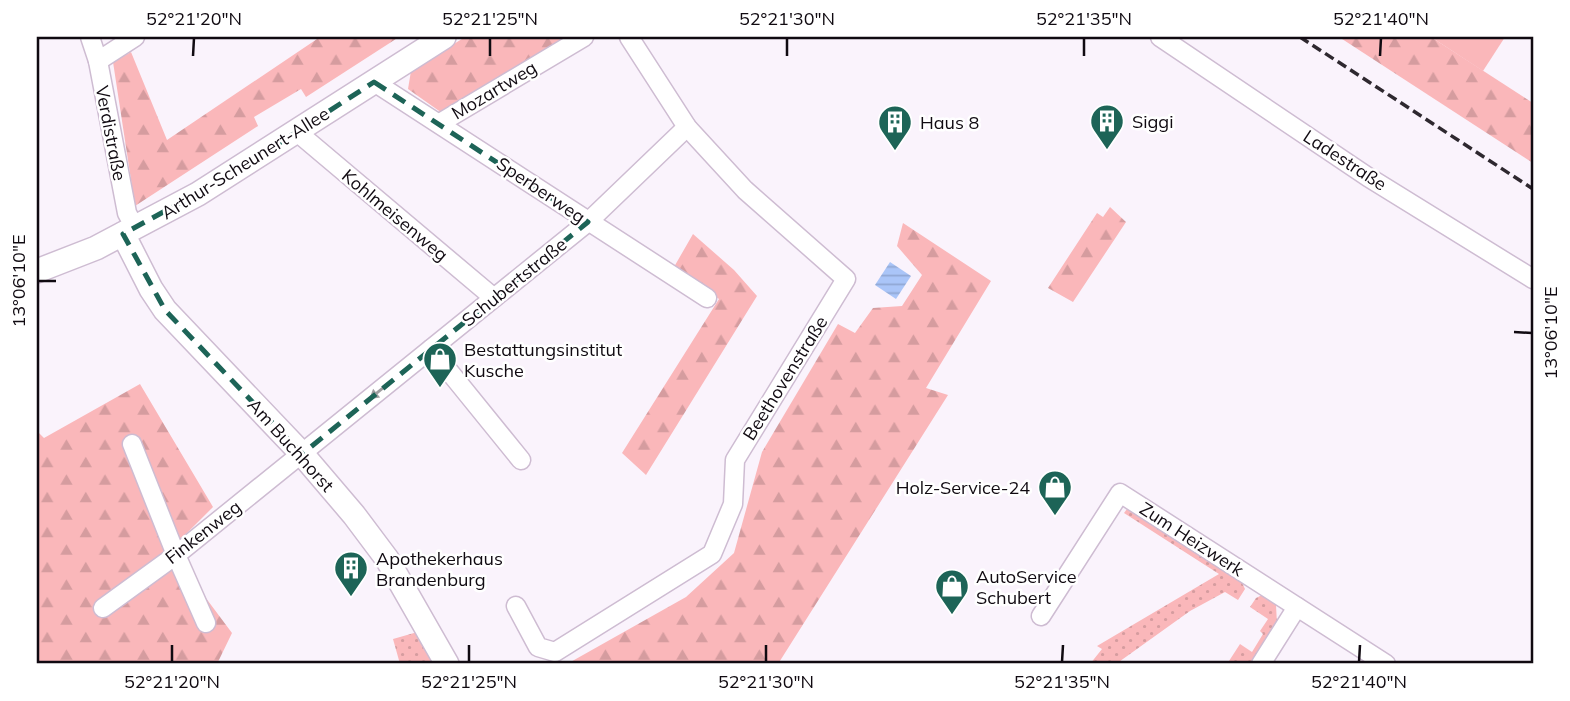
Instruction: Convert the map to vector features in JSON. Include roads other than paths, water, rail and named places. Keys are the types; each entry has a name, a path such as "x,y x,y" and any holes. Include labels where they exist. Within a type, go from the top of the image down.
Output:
{"main road":[{"name":"Arthur-Scheunert-Allee","path":"37,271 77,256 129,231 222,180 444,37"},
{"name":"Am Buchhorst","path":"129,231 151,289 165,310 302,454 387,559 447,664"}],"street":[{"name":"Verdistraße","path":"90,37 98,61 129,231"},
{"path":"98,61 135,37"},
{"name":"Mozartweg","path":"440,122 584,37"},
{"name":"Beethovenstraße","path":"516,606 538,647 555,652 712,554 733,505 735,460 846,279 745,190 687,127 629,37"},
{"name":"Ladestraße","path":"1160,37 1368,177 1533,279"},
{"name":"Sperberweg","path":"374,82 440,122 707,298"},
{"name":"Schubertstraße","path":"302,454 588,222 687,127"},
{"name":"Kohlmeisenweg","path":"297,132 494,298"},
{"path":"431,349 521,460"},
{"path":"132,444 205,623"},
{"name":"Finkenweg","path":"103,608 176,555 302,454"},
{"name":"Zum Heizwerk","path":"1041,616 1121,493 1386,664"},
{"path":"1261,664 1297,607"}],"water":[{"path":"890,262 911,276 896,299 875,285"}],"railway":[{"path":"1300,37 1533,189"}],"place":[{"name":"Siggi","path":"1107,151"},
{"name":"Haus 8","path":"895,152"},
{"name":"Bestattungsinstitut Kusche","path":"440,389"},
{"name":"Holz-Service-24","path":"1055,517"},
{"name":"Apothekerhaus Brandenburg","path":"351,598"},
{"name":"AutoService Schubert","path":"952,616"}]}
